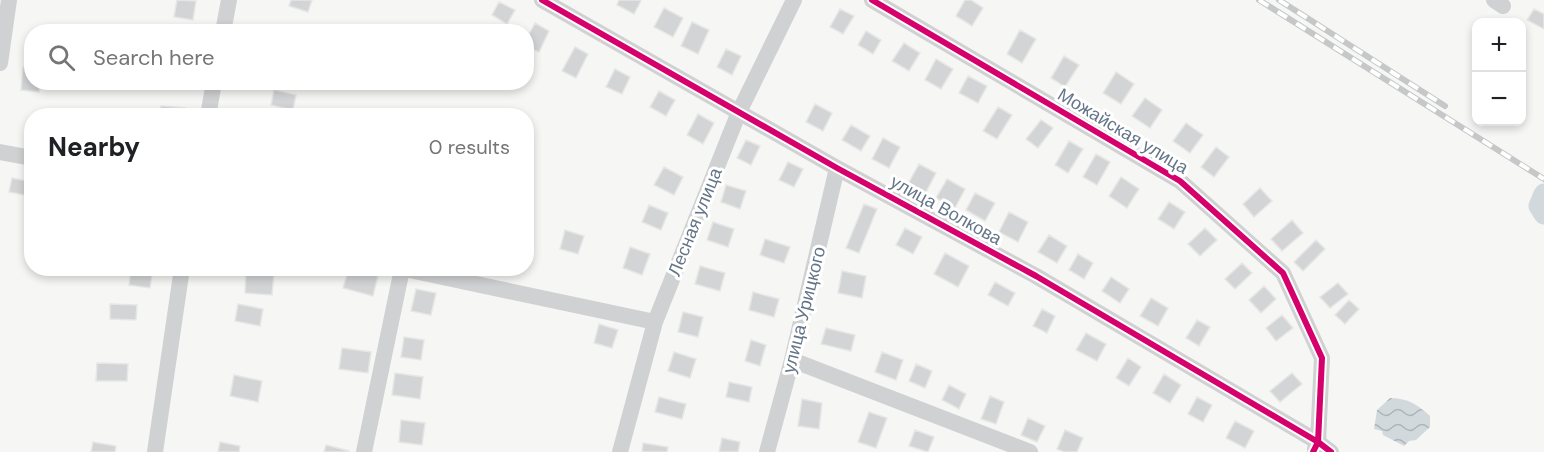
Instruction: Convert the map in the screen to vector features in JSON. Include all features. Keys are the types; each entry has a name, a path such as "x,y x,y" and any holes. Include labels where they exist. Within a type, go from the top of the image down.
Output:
{"street":[{"path":"0,63 9,0"},
{"path":"224,24 229,0"},
{"name":"улица Волкова","path":"542,0 837,168 1036,276 1321,449"},
{"name":"Лесная улица","path":"620,452 655,322 739,112 794,0"},
{"name":"Можайская улица","path":"872,0 1180,181 1283,273 1322,358 1321,449"},
{"path":"209,108 213,90"},
{"path":"0,152 24,156"},
{"name":"улица Урицкого","path":"767,452 792,360 837,168"},
{"path":"155,452 181,276"},
{"path":"364,452 400,276"},
{"path":"435,276 655,322"},
{"path":"792,360 1030,452"}],"water":[{"path":"1390,398 1411,402 1430,416 1430,427 1416,440 1409,441 1404,446 1383,435 1382,431 1374,429 1377,410"}],"building":[{"path":"177,0 196,1 193,20 174,17"},
{"path":"291,0 312,0 308,12 289,6"},
{"path":"619,0 641,1 634,14 617,5"},
{"path":"965,0 971,0 983,8 972,26 956,16"},
{"path":"499,2 515,10 507,24 492,15"},
{"path":"664,8 683,18 673,37 654,27"},
{"path":"840,9 854,16 843,34 830,27"},
{"path":"1534,9 1544,14 1544,29 1527,20"},
{"path":"692,22 709,30 698,54 681,46"},
{"path":"535,23 549,31 539,52 534,50"},
{"path":"1020,30 1036,39 1022,63 1007,54"},
{"path":"866,31 881,40 873,54 858,45"},
{"path":"904,43 920,53 909,71 892,61"},
{"path":"575,47 588,54 576,78 562,71"},
{"path":"726,49 741,56 732,75 717,67"},
{"path":"1064,56 1079,65 1065,87 1051,78"},
{"path":"936,59 953,69 941,89 925,80"},
{"path":"23,67 24,90 39,90 39,92 21,90"},
{"path":"615,69 630,77 622,94 606,87"},
{"path":"1116,72 1134,84 1121,104 1103,93"},
{"path":"968,76 987,86 978,103 959,93"},
{"path":"274,90 296,95 293,108 271,105"},
{"path":"659,91 675,100 666,116 650,107"},
{"path":"1145,98 1162,110 1150,128 1132,116"},
{"path":"815,104 832,113 823,131 806,122"},
{"path":"161,106 185,108 161,108"},
{"path":"998,107 1012,115 997,139 983,131"},
{"path":"698,114 714,123 703,144 687,135"},
{"path":"1041,120 1053,128 1038,148 1026,139"},
{"path":"1186,123 1203,135 1190,153 1173,141"},
{"path":"851,125 870,136 861,151 842,140"},
{"path":"883,138 900,147 889,168 872,159"},
{"path":"746,140 760,146 751,165 737,158"},
{"path":"1069,141 1083,149 1068,173 1055,165"},
{"path":"1216,147 1229,157 1214,177 1201,167"},
{"path":"1096,154 1110,162 1097,185 1083,177"},
{"path":"788,162 803,169 794,187 779,180"},
{"path":"919,164 936,173 925,194 908,184"},
{"path":"664,167 683,177 674,195 654,185"},
{"path":"1121,177 1139,189 1127,208 1109,196"},
{"path":"12,178 24,180 24,195 9,192"},
{"path":"947,179 965,189 955,208 936,198"},
{"path":"726,185 746,191 740,209 721,202"},
{"path":"1260,188 1272,201 1254,217 1243,204"},
{"path":"975,193 995,203 985,221 966,210"},
{"path":"1169,202 1185,212 1174,229 1158,219"},
{"path":"864,204 877,209 859,253 846,248"},
{"path":"649,205 668,213 661,230 642,222"},
{"path":"1009,212 1028,222 1018,242 999,232"},
{"path":"1292,220 1303,233 1282,251 1271,239"},
{"path":"713,222 734,229 728,247 707,240"},
{"path":"905,228 922,237 913,254 896,245"},
{"path":"1205,228 1217,240 1200,256 1188,244"},
{"path":"565,230 584,236 578,254 560,249"},
{"path":"1049,235 1067,246 1057,263 1038,252"},
{"path":"765,239 790,247 784,263 760,255"},
{"path":"1316,240 1325,249 1303,271 1294,262"},
{"path":"630,247 650,254 642,275 623,268"},
{"path":"945,253 969,266 958,287 934,274"},
{"path":"1078,254 1093,263 1084,279 1069,270"},
{"path":"1242,263 1252,273 1235,289 1225,279"},
{"path":"700,266 725,273 720,291 695,284"},
{"path":"842,271 866,276 862,298 838,293"},
{"path":"130,276 152,276 150,288 129,285"},
{"path":"246,276 274,276 272,295 245,293"},
{"path":"347,276 378,276 373,296 343,288"},
{"path":"1111,277 1129,289 1120,303 1102,291"},
{"path":"995,282 1015,293 1008,306 988,295"},
{"path":"1338,283 1348,294 1330,308 1320,297"},
{"path":"1264,286 1276,299 1261,313 1249,300"},
{"path":"416,289 436,293 431,315 411,311"},
{"path":"753,292 779,299 774,317 749,310"},
{"path":"1151,298 1168,308 1158,326 1140,316"},
{"path":"1349,300 1359,309 1345,324 1335,315"},
{"path":"110,304 137,305 136,320 110,319"},
{"path":"238,304 263,309 260,326 235,321"},
{"path":"1042,309 1055,316 1047,333 1033,326"},
{"path":"683,312 703,317 698,337 678,332"},
{"path":"1282,315 1293,328 1276,341 1266,328"},
{"path":"1197,320 1210,327 1199,346 1186,338"},
{"path":"599,324 618,330 612,348 594,343"},
{"path":"826,328 855,335 851,351 821,344"},
{"path":"1086,333 1106,344 1097,361 1076,350"},
{"path":"404,337 424,340 421,360 401,357"},
{"path":"751,340 766,345 760,366 745,361"},
{"path":"342,348 371,352 368,373 339,369"},
{"path":"674,352 696,359 690,378 668,371"},
{"path":"882,352 903,360 896,380 875,372"},
{"path":"1128,358 1141,367 1129,386 1116,378"},
{"path":"97,363 128,364 127,381 96,381"},
{"path":"916,364 932,371 925,388 909,381"},
{"path":"395,373 423,377 420,399 392,395"},
{"path":"1292,373 1302,384 1280,402 1270,391"},
{"path":"1164,374 1181,385 1170,403 1153,393"},
{"path":"234,375 262,381 258,402 230,396"},
{"path":"729,382 752,387 749,402 726,397"},
{"path":"949,385 966,394 959,409 942,400"},
{"path":"990,396 1004,402 996,424 981,419"},
{"path":"659,397 686,404 682,419 655,412"},
{"path":"1197,397 1212,405 1203,422 1188,414"},
{"path":"802,399 822,403 819,429 798,426"},
{"path":"869,412 887,418 876,448 858,442"},
{"path":"1028,418 1045,426 1037,442 1021,435"},
{"path":"401,420 425,423 422,445 399,442"},
{"path":"1235,421 1254,431 1245,448 1226,438"},
{"path":"915,430 934,437 928,452 909,446"},
{"path":"1065,430 1083,438 1077,452 1064,452 1057,449"},
{"path":"722,438 740,442 738,452 719,452"},
{"path":"93,442 116,446 115,452 91,452"},
{"path":"220,442 240,446 239,452 218,452"},
{"path":"643,443 668,447 667,452 642,452"},
{"path":"326,445 349,451 324,452"}],"waterway":[{"path":"1544,194 1539,206 1544,214"}],"railway":[{"path":"1259,0 1544,179"},
{"path":"1279,0 1445,106"}],"cycle path":[{"path":"542,0 837,168 1036,276 1318,442 1331,452"},
{"path":"872,0 1180,181 1283,273 1322,358 1318,442 1313,452"}]}
